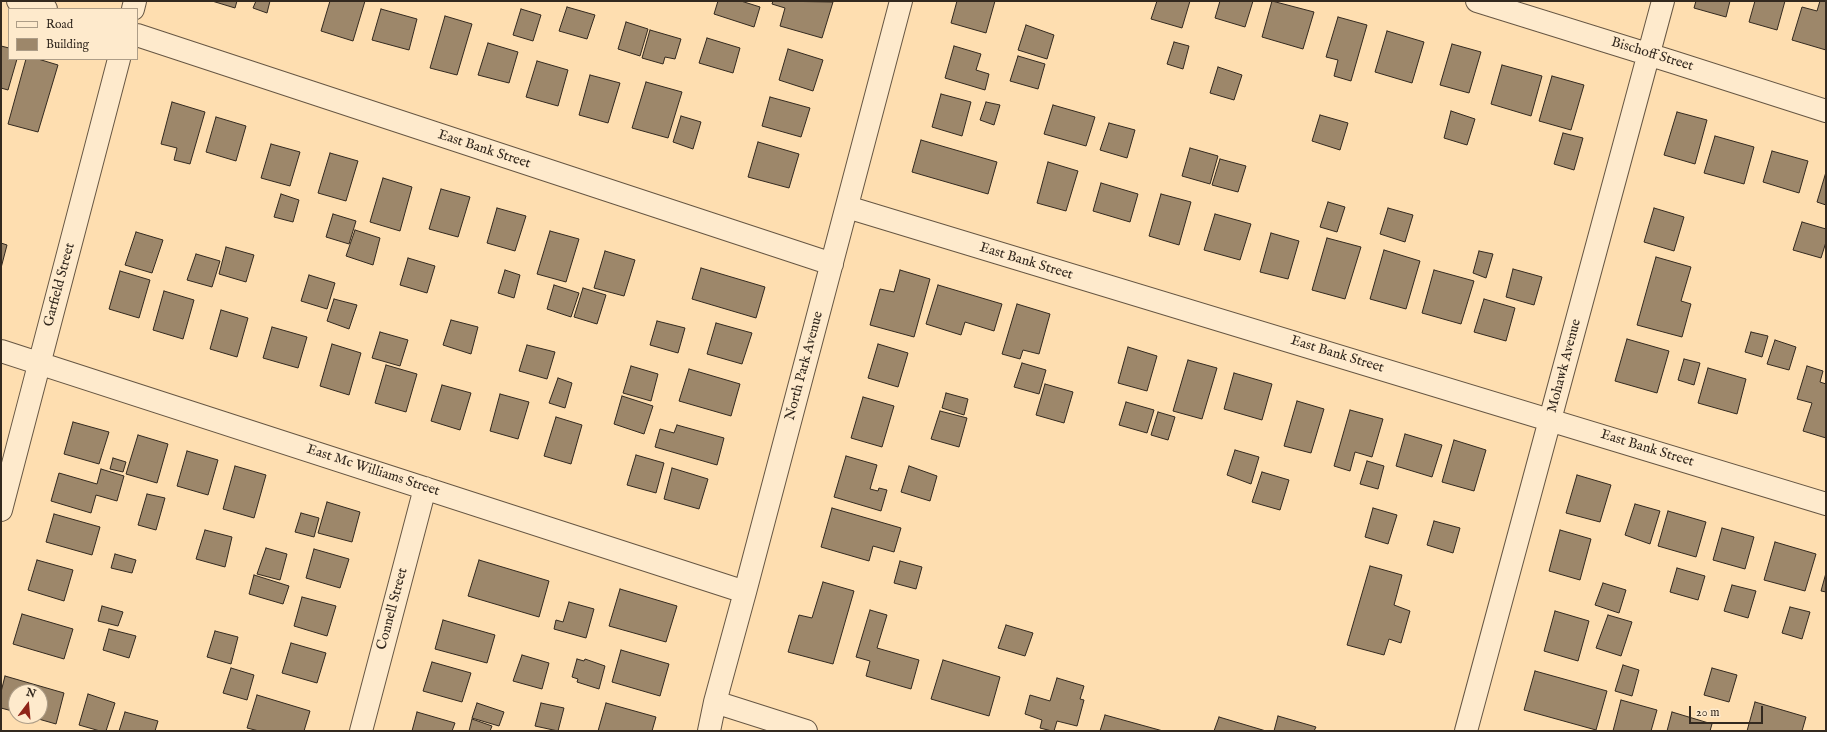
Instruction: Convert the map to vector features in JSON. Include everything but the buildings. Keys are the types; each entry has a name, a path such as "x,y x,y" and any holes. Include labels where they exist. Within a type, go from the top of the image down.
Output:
{"street":[{"path":"18,1 42,8"},
{"name":"North Park Avenue","path":"708,731 901,1"},
{"name":"Bischoff Street","path":"1476,1 1650,54 1826,111"},
{"name":"Mohawk Avenue","path":"1466,731 1650,54 1663,1"},
{"name":"East Bank Street","path":"138,35 832,264"},
{"name":"Garfield Street","path":"1,510 119,60"},
{"name":"East Bank Street","path":"847,207 1826,504"},
{"name":"East Mc Williams Street","path":"1,351 745,592"},
{"name":"Connell Street","path":"361,731 425,488"},
{"path":"715,702 806,731"}]}
